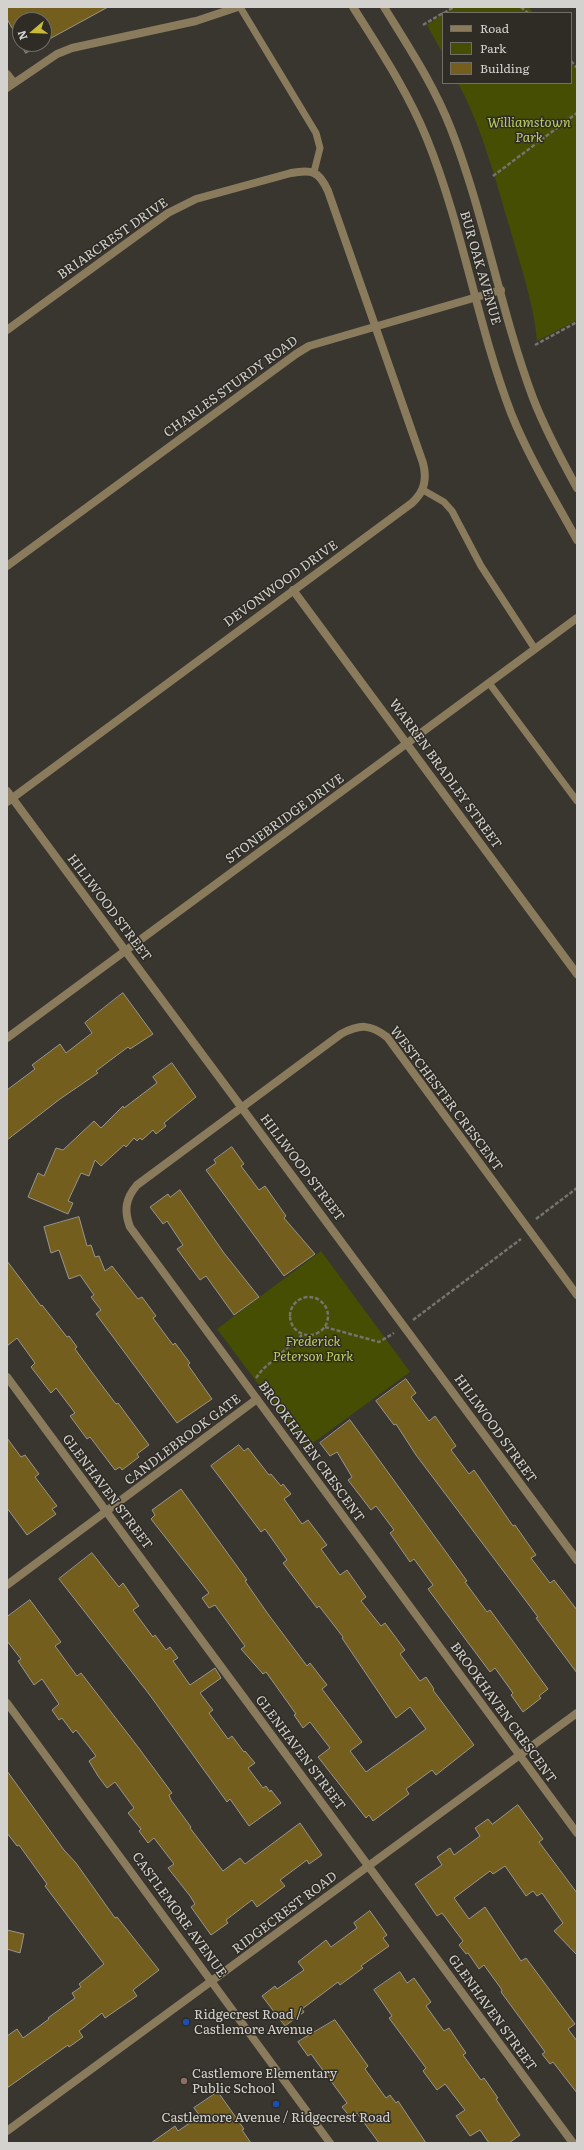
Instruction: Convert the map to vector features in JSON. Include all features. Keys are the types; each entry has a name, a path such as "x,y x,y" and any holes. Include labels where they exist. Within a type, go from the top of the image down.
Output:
{"street":[{"path":"7,74 10,85 57,54 72,48 196,21 239,7"},
{"name":"BUR OAK AVENUE","path":"353,7 408,97 427,138 442,179 502,388 520,434 577,540"},
{"name":"BUR OAK AVENUE","path":"384,7 424,73 446,115 468,176 523,371 547,432 577,488"},
{"name":"BRIARCREST DRIVE","path":"7,330 148,226 179,207 196,199 291,173 305,170 314,172"},
{"path":"314,172 323,180 328,191 423,463 426,476 423,490"},
{"name":"CHARLES STURDY ROAD","path":"7,566 309,346 501,290"},
{"name":"DEVONWOOD DRIVE","path":"9,797 412,503 423,490"},
{"name":"WARREN BRADLEY STREET","path":"293,590 577,974"},
{"name":"STONEBRIDGE DRIVE","path":"7,1038 577,618"},
{"name":"HILLWOOD STREET","path":"9,797 126,950 577,1560"},
{"name":"WESTCHESTER CRESCENT","path":"242,1108 341,1034 362,1026 375,1028 387,1037 577,1295"},
{"name":"BROOKHAVEN CRESCENT","path":"242,1108 137,1185 130,1194 126,1206 126,1217 130,1228 577,1833"},
{"name":"GLENHAVEN STREET","path":"7,1377 573,2143"},
{"name":"CANDLEBROOK GATE","path":"7,1585 257,1399"},
{"name":"CASTLEMORE AVENUE","path":"7,1703 330,2143"},
{"name":"RIDGECREST ROAD","path":"7,2131 577,1713"}],"lane":[{"path":"239,7 316,133 320,148 314,172"},
{"path":"423,490 444,502 452,511 478,560 535,649"},
{"path":"489,683 577,801"}],"path":[{"path":"445,12 454,7"},
{"path":"423,25 442,14"},
{"path":"493,176 577,113"},
{"path":"535,345 577,322"},
{"path":"404,1326 522,1238 534,1220 577,1188"},
{"path":"306,1297 319,1299 324,1303 328,1315 325,1327 315,1335 302,1334 292,1326 289,1314 295,1302 306,1297"},
{"path":"325,1327 379,1342 387,1338"},
{"path":"256,1378 262,1370 302,1334"}],"green space":[{"path":"452,7 529,7 532,12 445,12"},
{"path":"442,15 442,52 427,25"},
{"name":"Williamstown Park","path":"572,63 577,70 577,320 537,341 527,286 482,138 458,84 572,84"},
{"name":"Frederick Peterson Park","path":"321,1251 410,1372 306,1448 217,1329"}],"building":[{"path":"7,7 108,7 52,38 52,12 12,12 12,28 7,19"},
{"path":"123,993 153,1034 130,1049 128,1047 96,1071 98,1073 60,1099 7,1140 7,1090 35,1069 32,1065 60,1044 66,1053 92,1033 85,1023"},
{"path":"172,1063 196,1097 164,1123 166,1126 156,1134 153,1130 142,1140 140,1138 137,1141 134,1138 126,1147 124,1145 101,1166 95,1160 89,1176 81,1173 68,1201 73,1203 68,1214 28,1197 38,1173 44,1176 56,1148 63,1150 94,1121 101,1128 123,1106 124,1108 157,1083 153,1077"},
{"path":"232,1147 244,1164 241,1166 259,1190 265,1186 286,1216 284,1218 315,1254 284,1276 206,1170 216,1163 214,1160"},
{"path":"180,1190 224,1253 259,1297 234,1315 206,1276 200,1280 177,1249 183,1245 167,1221 163,1224 150,1207 168,1194 170,1197"},
{"path":"79,1217 87,1246 91,1245 95,1257 99,1256 105,1271 112,1266 138,1299 142,1297 156,1316 153,1318 173,1345 175,1343 190,1363 188,1365 212,1399 177,1423 96,1314 101,1310 91,1297 94,1295 80,1275 69,1279 59,1250 51,1253 44,1227"},
{"path":"7,1261 41,1306 42,1305 67,1337 69,1336 77,1347 75,1349 94,1375 116,1404 118,1403 149,1445 137,1454 139,1457 122,1470 120,1467 115,1470 90,1437 87,1439 70,1416 75,1413 56,1388 51,1393 31,1367 35,1363 17,1338 7,1346"},
{"path":"406,1379 416,1393 411,1397 429,1421 435,1416 456,1446 451,1450 469,1474 474,1470 513,1526 515,1525 536,1555 531,1558 550,1583 554,1580 577,1610 577,1673 536,1618 538,1617 416,1455 396,1424 394,1425 376,1401"},
{"path":"350,1420 467,1581 465,1582 487,1612 490,1610 548,1689 539,1696 541,1698 523,1712 511,1695 513,1693 495,1668 490,1672 428,1589 433,1585 414,1559 410,1562 390,1533 394,1530 376,1506 371,1510 348,1480 352,1477 337,1452 330,1456 320,1443"},
{"path":"7,1438 21,1457 25,1455 39,1474 35,1477 57,1506 52,1509 56,1514 27,1535 7,1508"},
{"path":"239,1445 244,1451 248,1448 269,1475 271,1474 281,1486 283,1484 291,1494 284,1499 302,1524 308,1520 327,1545 321,1549 340,1575 347,1570 366,1597 361,1601 381,1626 385,1623 405,1650 400,1654 420,1681 426,1677 434,1689 433,1690 474,1745 436,1775 432,1770 406,1789 409,1794 373,1821 369,1815 366,1818 318,1757 330,1748 310,1722 303,1728 294,1715 296,1714 266,1672 263,1674 241,1649 245,1646 215,1605 209,1608 202,1598 209,1593 151,1519 155,1515 152,1510 181,1489 247,1580 245,1581 268,1614 307,1666 310,1663 327,1685 322,1689 362,1742 350,1751 366,1772 426,1729 410,1707 396,1718 342,1638 343,1637 319,1606 317,1608 283,1563 287,1560 265,1529 261,1532 211,1466"},
{"path":"92,1553 119,1587 123,1583 139,1606 133,1610 153,1637 155,1635 166,1650 170,1647 178,1658 173,1661 190,1685 215,1668 221,1678 200,1693 213,1710 209,1713 228,1739 232,1736 244,1752 245,1751 255,1763 248,1768 263,1788 266,1786 270,1792 271,1790 281,1803 249,1826 230,1799 227,1802 149,1694 59,1579"},
{"path":"30,1600 61,1642 55,1646 77,1676 81,1673 138,1747 172,1793 169,1795 171,1800 191,1827 190,1828 223,1871 240,1858 245,1864 300,1823 322,1855 309,1864 307,1860 280,1880 285,1886 257,1907 252,1900 226,1920 228,1923 211,1935 191,1907 195,1904 190,1896 168,1868 174,1864 154,1838 148,1843 139,1831 141,1829 128,1813 134,1808 115,1782 107,1788 89,1761 96,1756 76,1730 73,1733 62,1718 59,1720 52,1710 59,1704 42,1679 34,1685 18,1661 21,1659 7,1641 7,1617"},
{"path":"7,1771 115,1918 117,1917 159,1970 133,1990 137,1996 105,2018 102,2013 79,2031 83,2037 69,2047 68,2045 7,2088 7,2036 17,2029 23,2038 49,2019 48,2018 75,1998 72,1993 81,1987 79,1984 104,1964 45,1886 47,1884 19,1845 17,1846 7,1833"},
{"path":"518,1805 543,1839 539,1842 577,1893 577,1955 554,1931 563,1923 542,1893 537,1896 533,1891 526,1896 505,1866 493,1874 490,1871 454,1898 469,1919 485,1907 521,1961 526,1958 575,2024 568,2029 577,2041 577,2093 553,2062 550,2064 542,2054 545,2052 501,1992 502,1990 484,1965 479,1969 468,1953 466,1954 459,1945 463,1941 442,1913 437,1916 415,1884 442,1865 437,1857 450,1848 454,1855 480,1836 475,1828 488,1819 492,1824"},
{"path":"370,1911 387,1935 383,1938 389,1946 361,1966 363,1968 340,1985 338,1982 302,2009 304,2012 285,2026 262,1996 275,1986 277,1989 304,1970 298,1962 326,1940 331,1947 357,1928 354,1923"},
{"path":"7,1930 24,1934 20,1953 7,1949"},
{"path":"400,1972 407,1983 414,1978 431,2002 426,2006 444,2031 449,2028 466,2053 463,2055 481,2080 484,2078 498,2098 496,2099 520,2135 509,2143 489,2143 480,2130 470,2136 456,2116 465,2110 445,2084 437,2090 423,2071 426,2068 389,2018 392,2016 374,1990"},
{"path":"335,2020 368,2066 365,2069 386,2098 390,2095 396,2103 398,2101 426,2143 379,2143 357,2113 351,2118 342,2107 347,2103 311,2054 308,2056 298,2042"},
{"path":"218,2092 244,2129 242,2130 251,2143 151,2143 175,2126 178,2131 200,2116 194,2108"}],"place":[{"name":"Ridgecrest Road / Castlemore Avenue","path":"186,2022"},
{"name":"Castlemore Elementary Public School","path":"184,2081"},
{"name":"Castlemore Avenue / Ridgecrest Road","path":"276,2104"}]}
